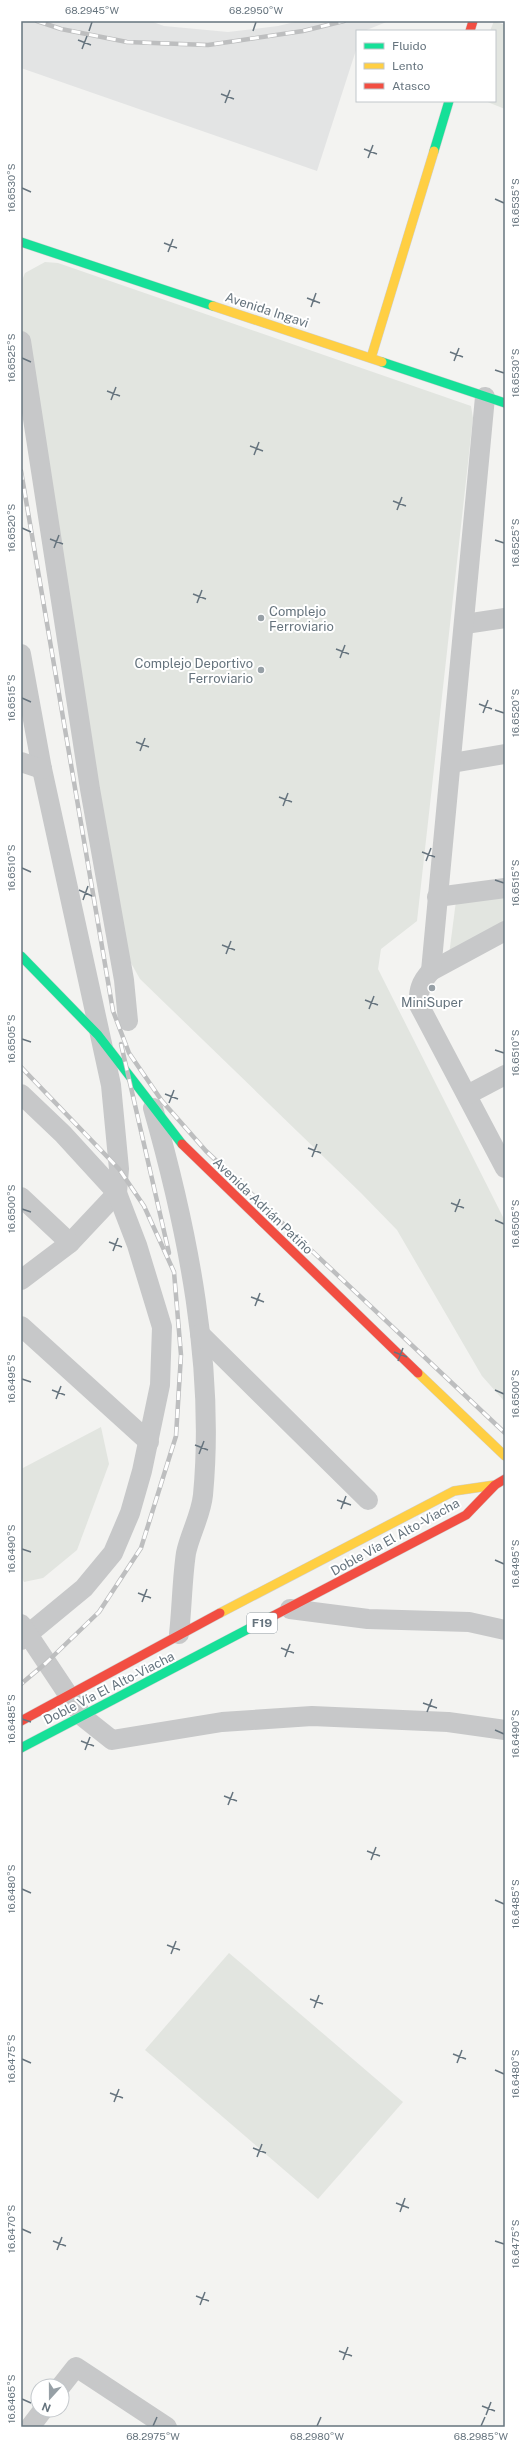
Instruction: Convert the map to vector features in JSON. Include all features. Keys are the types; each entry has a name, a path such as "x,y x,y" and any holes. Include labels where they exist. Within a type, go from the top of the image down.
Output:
{"main road":[{"path":"371,358 449,102"},
{"name":"Avenida Ingavi","path":"21,242 505,403"},
{"name":"Avenida Adrián Patiño","path":"21,956 98,1035 189,1152 505,1456"},
{"name":"F19","path":"495,1485 505,1479"},
{"name":"Doble Vía El Alto-Viacha","path":"21,1721 180,1634 454,1491 495,1485"},
{"name":"Doble Vía El Alto-Viacha","path":"21,1748 83,1717 466,1515 495,1485"}],"street":[{"path":"21,341 90,789 124,980 128,1021"},
{"path":"431,971 437,897 466,624 485,397"},
{"path":"466,624 505,618"},
{"path":"21,654 42,769 98,1035 111,1084 119,1169 117,1193 70,1243 21,1280"},
{"path":"452,764 505,754"},
{"path":"21,762 42,769"},
{"path":"437,897 505,888"},
{"path":"505,931 431,971 424,979 418,990 419,1005 505,1168"},
{"path":"467,1094 505,1076"},
{"path":"21,1094 63,1134 117,1193 137,1245 162,1327 160,1385 149,1442 130,1513 113,1553 84,1588 23,1634 83,1717 112,1740 222,1722 312,1716 448,1722 505,1730"},
{"path":"152,1104 174,1180 200,1334 204,1367 205,1464 203,1497 186,1553 180,1634"},
{"path":"21,1197 70,1243"},
{"path":"21,1326 149,1442"},
{"path":"200,1334 368,1500"},
{"path":"290,1608 368,1619 469,1622 505,1630"},
{"path":"67,2378 76,2367 168,2427"},
{"path":"30,2427 37,2418"}],"shaded area":[{"path":"21,21 150,21 164,26 228,32 278,26 299,21 389,21 366,30 356,30 356,50 317,171 21,68"},
{"path":"494,21 505,25 505,109 488,102 496,102 496,30 490,30"},
{"name":"Complejo Deportivo Ferroviario","path":"45,262 58,263 471,406 473,418 417,921 381,949 378,969 505,1221 505,1402 482,1376 397,1230 361,1193 140,979 131,963 125,942 21,334 21,283 25,273"},
{"path":"505,893 505,925 449,955 456,901"},
{"path":"101,1427 109,1464 77,1550 43,1578 24,1582 21,1576 21,1469"},
{"path":"229,1953 403,2102 318,2199 145,2050"}],"railway":[{"path":"37,21 61,29 127,42 208,45 303,31 344,21"},
{"path":"21,471 113,1011 129,1053 162,1101 206,1151 505,1433"},
{"path":"121,1044 169,1253"},
{"path":"21,1067 119,1169 144,1206 174,1272 181,1355 176,1436 141,1548 99,1612 46,1663 21,1684"}],"traffic: fast":[{"path":"434,151 449,102"},
{"path":"21,242 213,306"},
{"path":"382,362 505,403"},
{"path":"21,956 98,1035 182,1144"},
{"path":"21,1748 273,1616"}],"traffic: slow":[{"path":"371,358 434,151"},
{"path":"213,306 382,362"},
{"path":"418,1373 505,1456"},
{"path":"220,1613 454,1491 495,1485"}],"traffic: jam":[{"path":"470,30 473,21"},
{"path":"182,1144 418,1373"},
{"path":"273,1616 466,1515 495,1485 505,1479"},
{"path":"21,1721 220,1613"}],"place":[{"name":"Complejo Ferroviario","path":"261,618"},
{"name":"Complejo Deportivo Ferroviario","path":"261,670"},
{"name":"MiniSuper","path":"432,988"}]}
